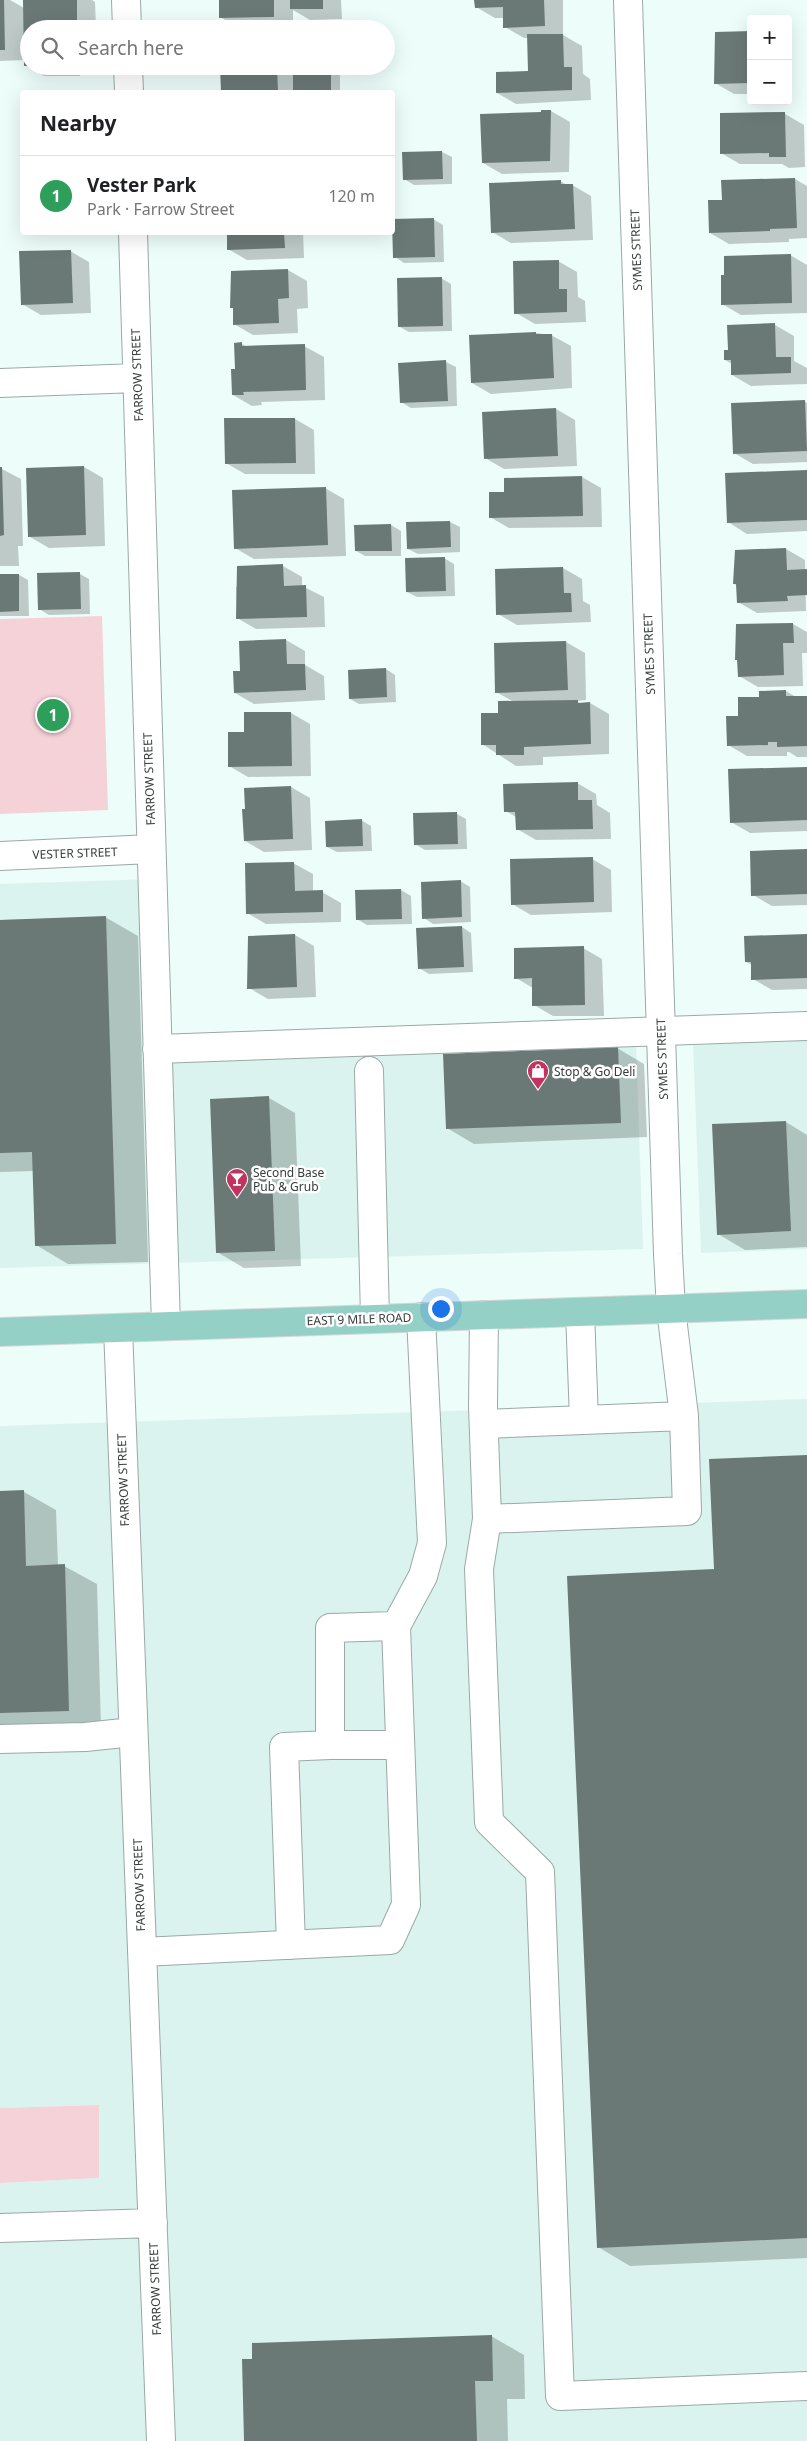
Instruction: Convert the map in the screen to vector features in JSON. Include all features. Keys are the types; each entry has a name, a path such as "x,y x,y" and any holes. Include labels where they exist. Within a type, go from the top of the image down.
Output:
{"main road":[{"name":"EAST 9 MILE ROAD","path":"0,1332 807,1304"}],"street":[{"path":"126,0 127,20"},
{"name":"SYMES STREET","path":"487,1519 687,1511 684,1416 671,1309 628,0"},
{"path":"128,75 129,90"},
{"name":"FARROW STREET","path":"133,235 166,1326"},
{"path":"0,383 137,378"},
{"name":"VESTER STREET","path":"0,856 151,849"},
{"path":"157,1049 807,1026"},
{"path":"369,1071 376,1318"},
{"path":"580,1312 584,1420"},
{"path":"484,1315 484,1424 487,1519 479,1569 489,1822 540,1872 560,2396 807,2386"},
{"path":"142,1952 390,1940 406,1905 396,1626 423,1576 432,1543 421,1317"},
{"name":"FARROW STREET","path":"118,1328 161,2441"},
{"path":"484,1424 684,1416"},
{"path":"330,1745 330,1628 396,1626"},
{"path":"0,1740 85,1737 134,1732"},
{"path":"291,1945 284,1747 400,1745"},
{"path":"0,2228 153,2223"}],"shaded area":[{"path":"102,616 108,810 0,814 0,619"},
{"path":"153,879 159,1060 636,1044 643,1249 0,1268 0,884"},
{"path":"807,1038 807,1249 701,1253 693,1042"},
{"path":"807,1399 807,2441 0,2441 0,2183 99,2178 98,2105 0,2108 0,1426"},
{"path":"99,2105 99,2178 0,2183 0,2108"}],"building":[{"path":"0,0 4,0 5,50 0,50"},
{"path":"23,0 77,0 77,20 23,20"},
{"path":"219,0 274,0 274,17 219,18"},
{"path":"290,0 323,0 323,9 290,9"},
{"path":"474,0 544,0 545,26 503,28 503,7 475,8"},
{"path":"747,31 747,83 714,84 715,32"},
{"path":"527,34 563,34 564,67 572,67 572,90 496,93 496,72 528,71"},
{"path":"220,75 277,75 278,90 221,90"},
{"path":"293,75 331,75 331,90 293,90"},
{"path":"541,110 551,110 550,161 482,163 480,114 541,112"},
{"path":"785,112 786,157 769,157 769,153 720,154 720,113"},
{"path":"442,151 443,179 403,180 402,152"},
{"path":"795,178 797,228 709,233 708,200 722,200 721,180"},
{"path":"561,180 561,184 573,184 575,229 491,233 489,183"},
{"path":"434,218 435,257 393,258 392,235 395,235 395,219"},
{"path":"227,235 284,235 285,248 227,250"},
{"path":"71,250 73,303 21,305 19,251"},
{"path":"791,254 792,303 721,305 721,275 724,275 724,256"},
{"path":"559,260 559,289 567,289 567,312 514,314 513,261"},
{"path":"288,269 289,298 278,299 279,323 233,325 233,308 230,308 231,271"},
{"path":"442,277 443,326 398,327 397,278"},
{"path":"775,323 776,357 791,357 791,373 731,375 731,360 724,360 724,350 728,350 727,325"},
{"path":"536,332 536,334 552,334 554,378 471,383 469,335"},
{"path":"242,342 242,346 305,344 306,390 243,392 244,395 232,395 231,369 235,369 234,343"},
{"path":"446,360 448,401 400,403 398,363"},
{"path":"805,400 807,451 733,454 731,403"},
{"path":"556,408 558,456 484,459 482,412"},
{"path":"224,418 295,418 296,463 225,464"},
{"path":"84,466 86,535 28,537 26,468"},
{"path":"0,467 2,467 4,535 0,536"},
{"path":"807,470 807,520 727,523 725,473"},
{"path":"582,476 583,516 489,518 489,492 504,492 504,478"},
{"path":"326,487 328,545 234,549 232,490"},
{"path":"450,521 451,547 407,549 406,522"},
{"path":"391,524 392,551 355,551 354,525"},
{"path":"786,548 787,570 807,569 807,595 787,596 788,601 737,603 736,584 733,584 735,550"},
{"path":"445,557 446,591 406,592 405,558"},
{"path":"283,564 284,586 306,585 307,617 236,619 237,566"},
{"path":"563,567 564,593 571,593 572,612 496,615 495,569"},
{"path":"80,572 81,609 38,610 37,573"},
{"path":"0,574 19,574 19,611 0,612"},
{"path":"793,623 794,643 783,643 784,675 738,677 737,660 735,660 736,624"},
{"path":"286,639 287,664 305,664 306,690 234,693 233,671 240,671 239,641"},
{"path":"566,641 568,690 495,693 494,643"},
{"path":"386,668 387,697 349,699 348,670"},
{"path":"786,690 786,696 807,696 807,746 777,747 777,742 768,742 768,745 727,746 726,716 738,716 738,697 759,697 759,691"},
{"path":"578,700 578,703 590,702 591,744 524,747 524,755 496,755 496,745 481,745 481,713 498,713 498,701"},
{"path":"244,712 291,712 292,766 228,767 228,732 244,732"},
{"path":"807,767 807,820 730,823 728,769"},
{"path":"578,782 578,800 592,800 593,829 516,830 515,812 504,812 503,784"},
{"path":"291,786 293,839 244,841 242,809 245,809 244,788"},
{"path":"457,812 458,844 414,845 413,813"},
{"path":"362,819 363,846 326,847 325,821"},
{"path":"807,849 807,894 751,896 750,851"},
{"path":"593,857 594,902 511,905 510,859"},
{"path":"294,862 295,891 323,890 323,912 246,914 245,863"},
{"path":"461,880 462,917 422,919 421,882"},
{"path":"401,889 402,919 356,920 355,890"},
{"path":"106,916 116,1244 35,1246 32,1152 0,1153 0,920"},
{"path":"462,926 464,967 418,969 416,928"},
{"path":"295,934 297,987 247,989 248,936"},
{"path":"807,934 807,978 751,980 751,962 745,962 744,936"},
{"path":"584,946 585,1005 532,1006 532,978 514,979 514,948"},
{"path":"618,1047 621,1123 446,1129 443,1054"},
{"path":"269,1096 275,1251 216,1253 210,1099"},
{"path":"786,1121 791,1231 717,1235 712,1124"},
{"path":"807,1455 807,2238 597,2248 567,1576 714,1569 709,1459"},
{"path":"24,1490 26,1566 65,1564 69,1711 0,1713 0,1491"},
{"path":"492,2335 493,2381 475,2381 477,2441 244,2441 242,2359 252,2359 252,2343"}],"place":[{"name":"Vester Park","path":"53,715"},
{"name":"Stop & Go Deli","path":"538,1090"},
{"name":"Second Base Pub & Grub","path":"237,1198"}]}
